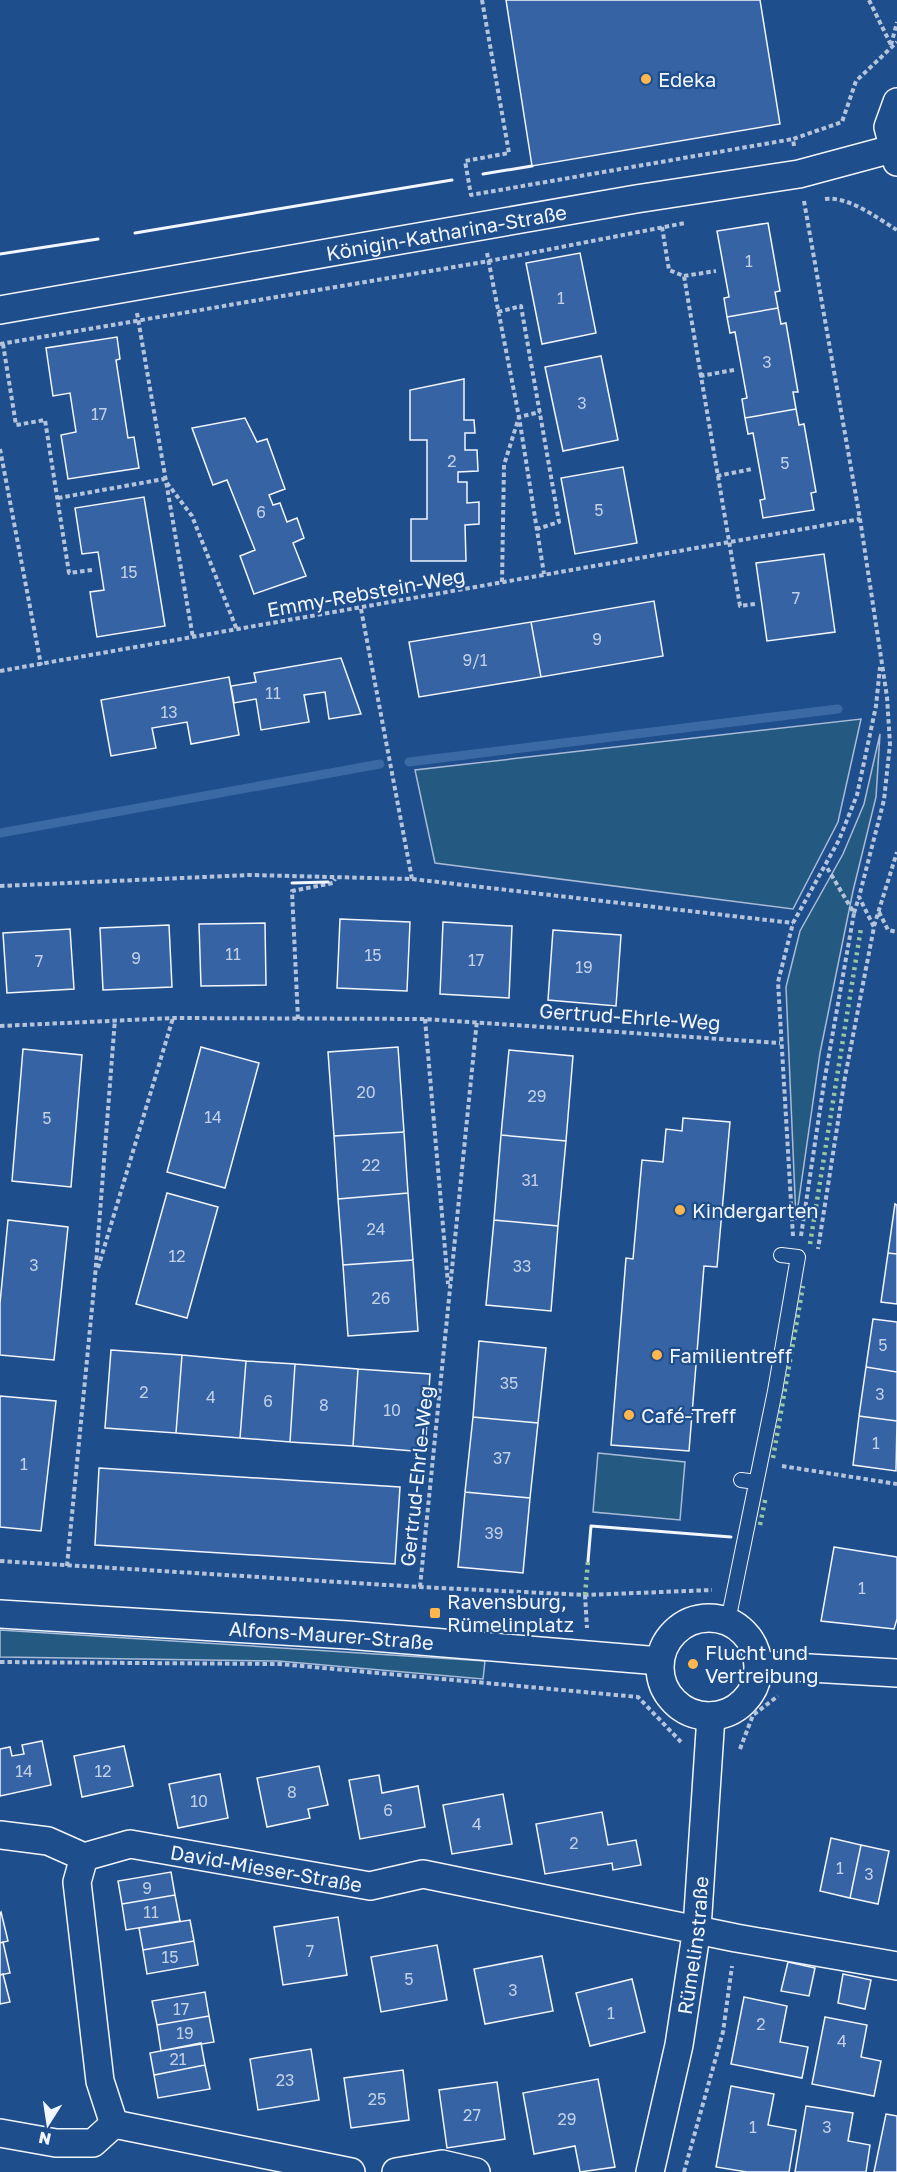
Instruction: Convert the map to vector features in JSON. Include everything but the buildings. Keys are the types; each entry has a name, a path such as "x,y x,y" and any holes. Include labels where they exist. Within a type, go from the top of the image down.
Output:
{"street":[{"path":"894,156 888,127 897,102"},
{"name":"Königin-Katharina-Straße","path":"0,310 894,156"},
{"name":"Alfons-Maurer-Straße","path":"0,1614 348,1635 660,1661"},
{"path":"713,1617 728,1621 749,1636 756,1650 759,1665 758,1678 746,1701 724,1714 711,1716 688,1711 670,1697 660,1673 664,1646 684,1624 713,1617"},
{"path":"759,1665 897,1673"},
{"name":"Rümelinstraße","path":"650,2172 679,2046 697,1928 711,1716"},
{"path":"0,1835 48,1841 84,1857 77,1882 90,1999 100,2081 114,2124"},
{"name":"David-Mieser-Straße","path":"84,1857 130,1844 370,1886 423,1874 697,1928 736,1938 897,1966"},
{"path":"0,2133 56,2144 93,2143 114,2124"},
{"path":"114,2124 351,2172"},
{"path":"396,2172 442,2164 476,2172"}],"lane":[{"path":"728,1621 798,1257 781,1255"},
{"path":"741,1480 756,1482"}],"path":[{"path":"482,0 509,153 465,161 471,195 793,139 842,122 856,81 891,45 897,42"},
{"path":"869,0 891,45"},
{"path":"891,45 897,22"},
{"path":"793,139 860,519 890,744 884,800 854,914 824,1083 798,1257"},
{"path":"795,202 835,198 874,216 897,230"},
{"path":"92,570 69,573 45,420 16,425 1,344 489,261 695,221"},
{"path":"483,226 519,417 544,574"},
{"path":"662,227 669,270 684,276 716,271"},
{"path":"684,276 740,606 755,604"},
{"path":"134,287 164,479 193,638"},
{"path":"498,312 521,306 559,522 537,529"},
{"path":"700,376 734,370"},
{"path":"519,417 540,412"},
{"path":"502,582 504,465 519,417"},
{"path":"0,449 40,664"},
{"path":"717,476 752,469"},
{"path":"58,498 164,479"},
{"path":"164,479 192,516 237,630"},
{"name":"Emmy-Rebstein-Weg","path":"0,671 860,519"},
{"path":"361,609 412,879"},
{"path":"798,1257 792,1228 778,982 793,923 826,866 857,795 874,716 880,660"},
{"path":"798,1257 816,1260 845,1077 874,927 897,852"},
{"path":"826,866 854,914"},
{"path":"0,886 250,875 335,879 412,879 793,923"},
{"path":"298,1019 292,891 333,883 335,879"},
{"path":"859,897 874,927"},
{"path":"879,912 888,930 897,932"},
{"path":"95,1277 173,1018"},
{"name":"Gertrud-Ehrle-Weg","path":"0,1026 173,1018 477,1020 780,1043"},
{"path":"67,1566 95,1277 115,1019"},
{"name":"Gertrud-Ehrle-Weg","path":"425,1019 449,1296"},
{"name":"Gertrud-Ehrle-Weg","path":"420,1587 477,1020"},
{"path":"779,1476 783,1454"},
{"path":"760,1464 897,1484"},
{"path":"0,1561 585,1595 734,1590"},
{"path":"0,1662 280,1664 638,1697"},
{"path":"740,1749 753,1715 784,1692"},
{"path":"684,2172 723,2032 736,1938"}],"shaded area":[{"path":"861,719 838,822 793,909 435,863 415,770"},
{"path":"880,734 876,797 853,891 820,1053 796,1220 786,987 800,931 843,854 864,804"},
{"path":"598,1453 685,1462 680,1520 593,1512"},
{"path":"0,1630 485,1661 483,1679 278,1661 0,1657"}],"waterway":[{"path":"409,762 838,709"},
{"path":"0,833 380,764"}],"hedge":[{"path":"810,1244 861,928"},
{"path":"773,1458 803,1286"},
{"path":"760,1525 766,1496"},
{"path":"585,1595 588,1561"}],"wall":[{"path":"483,174 532,166"},
{"path":"135,233 452,180"},
{"path":"0,254 98,239"},
{"path":"292,883 328,882"},
{"path":"588,1561 591,1526 731,1537"}],"place":[{"name":"Edeka","path":"646,79"},
{"name":"Kindergarten","path":"680,1210"},
{"name":"Familientreff","path":"657,1355"},
{"name":"Café-Treff","path":"629,1415"},
{"name":"Ravensburg, Rümelinplatz","path":"435,1613"},
{"name":"Flucht und Vertreibung","path":"693,1664"}]}
